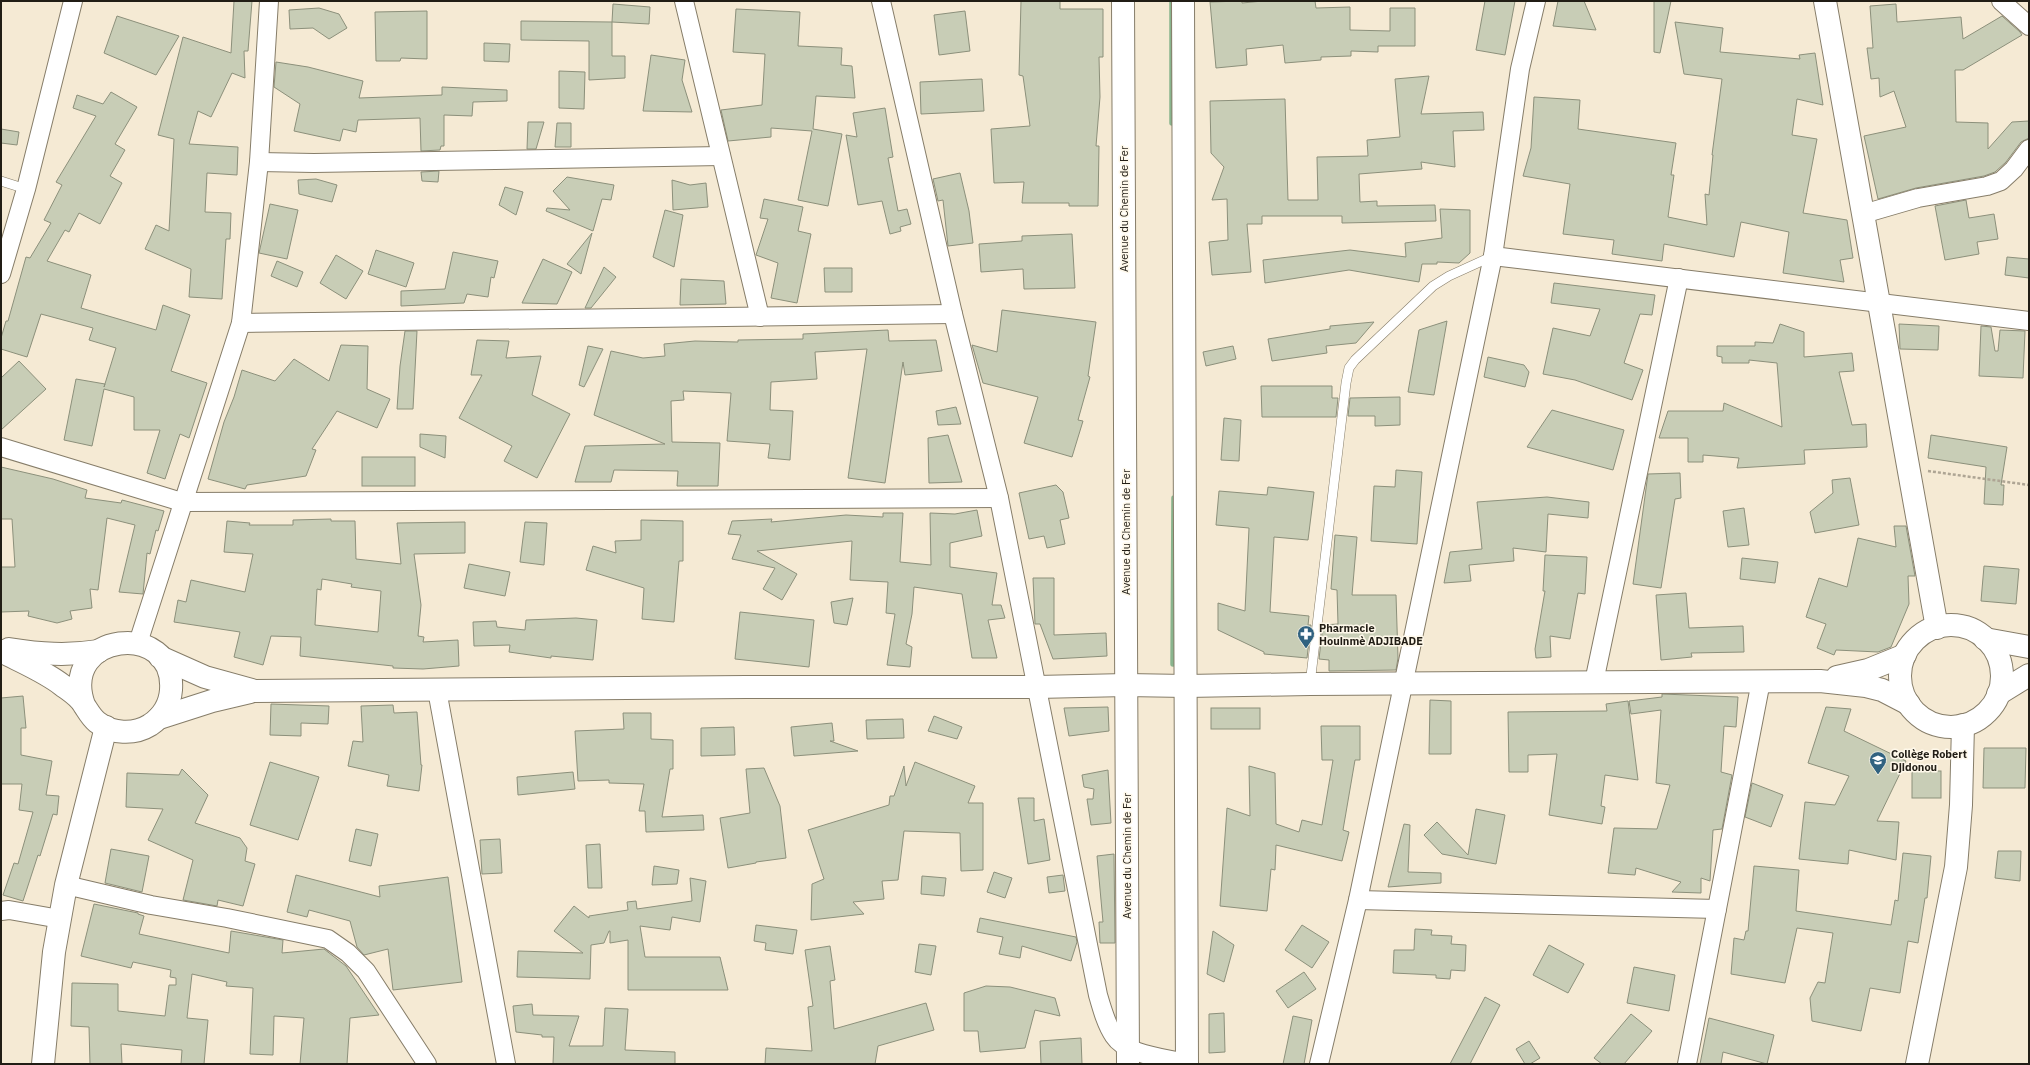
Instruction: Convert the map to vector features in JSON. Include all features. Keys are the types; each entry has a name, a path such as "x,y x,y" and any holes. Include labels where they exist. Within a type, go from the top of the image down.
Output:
{"main road":[{"name":"Avenue du Chemin de Fer","path":"1123,1 1128,1056"},
{"path":"1183,1 1188,1064"},
{"path":"1825,1 1910,469 1937,628"},
{"path":"1954,626 1962,627 1978,633 1985,639 1995,650 2000,664 2001,680 1998,694 1992,705 1984,714 1963,725 1948,726 1933,723 1919,716 1904,697 1900,680 1901,667 1905,655 1918,638 1937,628 1954,626"},
{"path":"1985,639 2029,647"},
{"path":"1,648 50,655 76,655 99,651 115,643 138,643 147,647 160,657 205,677 227,685 255,691 746,686 1037,687 1126,685 1186,686 1403,683 1820,681 1866,686 1882,690 1909,704"},
{"path":"1,651 60,683 74,694 93,718 106,727 121,732 131,732 146,727 159,718 212,701 255,691"},
{"path":"84,705 80,689 81,678 87,663 99,651"},
{"path":"1820,681 1868,670 1905,655"},
{"path":"159,718 168,704 171,688 168,671 160,657"},
{"path":"1998,694 2029,675"},
{"path":"1917,1064 1956,867 1961,805 1963,725"},
{"path":"43,1064 50,989 66,886 106,727"}],"street":[{"path":"1,274 26,189 73,1"},
{"path":"138,643 182,502 241,323 259,162 269,1"},
{"path":"684,1 760,317"},
{"path":"881,1 953,314 999,498 1098,995 1105,1017 1115,1037 1128,1056 1160,1058 1188,1064"},
{"path":"1319,1064 1358,900 1493,256 1520,69 1536,1"},
{"path":"2001,1 2029,26"},
{"path":"1863,214 1918,198 1987,186 2001,181 2014,169 2029,149"},
{"path":"259,162 322,163 721,156"},
{"path":"1493,256 2029,321"},
{"path":"1594,682 1678,278"},
{"path":"241,323 953,314"},
{"path":"1,447 182,502 999,498"},
{"path":"1687,1064 1761,681"},
{"path":"438,690 506,1064"},
{"path":"66,886 151,905 227,918 328,939 348,952 366,971 427,1064"},
{"path":"1358,900 1717,909"},
{"path":"1,911 9,910 60,919"}],"lane":[{"path":"1,182 26,189"},
{"path":"1310,684 1349,368 1369,346 1433,286 1449,276 1493,256"}],"path":[{"path":"1910,469 2029,485"}],"building":[{"path":"234,1 252,1 248,51 244,51 245,78 232,73 211,117 198,111 189,144 238,147 237,175 207,173 205,212 231,213 230,239 226,239 222,299 189,297 191,269 145,249 156,225 169,231 174,139 158,135 183,37 231,53"},
{"path":"1021,1 1060,1 1060,9 1103,9 1103,57 1099,57 1100,97 1096,146 1099,146 1098,206 1069,206 1069,203 1022,203 1024,182 994,183 991,129 1030,126 1023,76 1019,75"},
{"path":"1242,1 1242,3 1263,1 1315,1 1316,8 1350,7 1350,30 1390,31 1390,8 1415,8 1415,46 1378,46 1378,52 1351,51 1351,56 1321,57 1321,60 1285,63 1283,45 1246,49 1247,65 1216,68 1210,2"},
{"path":"1485,1 1515,1 1505,55 1476,50"},
{"path":"1558,1 1584,1 1596,30 1553,26"},
{"path":"1654,1 1671,1 1660,53 1654,52"},
{"path":"613,4 650,7 649,24 612,22"},
{"path":"1896,4 1897,22 1961,17 1963,39 2002,16 2020,32 2022,35 1963,70 1955,70 1956,122 1988,123 1988,149 2012,122 2029,121 2029,138 2021,142 2006,162 1995,172 1984,176 1916,188 1878,199 1864,136 1906,127 1894,91 1880,97 1879,78 1871,79 1867,48 1873,48 1870,6"},
{"path":"319,8 339,14 347,28 329,39 313,28 290,29 289,10"},
{"path":"736,9 800,12 798,46 842,48 841,65 852,66 855,98 816,96 813,129 842,134 828,206 798,200 812,131 771,128 771,137 728,141 721,110 762,105 765,54 733,52"},
{"path":"427,11 427,59 401,58 400,61 376,61 375,12"},
{"path":"965,11 970,51 939,55 934,15"},
{"path":"117,16 179,36 156,75 104,53"},
{"path":"521,21 612,22 612,56 625,56 625,78 589,80 589,41 521,40"},
{"path":"1675,22 1723,28 1720,52 1800,59 1799,55 1815,53 1823,105 1797,99 1792,135 1817,139 1803,213 1847,220 1853,258 1840,260 1844,282 1783,273 1789,232 1741,222 1734,257 1664,244 1662,261 1612,254 1614,240 1563,234 1570,184 1523,176 1531,148 1534,97 1580,100 1578,129 1676,143 1671,175 1674,175 1668,217 1707,225 1705,194 1709,195 1712,155 1722,79 1684,74"},
{"path":"484,43 510,44 509,62 484,61"},
{"path":"651,55 685,60 682,80 692,112 643,111"},
{"path":"276,62 308,67 363,81 359,98 442,95 442,87 507,90 507,101 473,102 472,116 444,115 444,146 441,146 440,150 421,151 420,118 358,120 356,132 343,129 340,141 294,131 300,104 274,87"},
{"path":"559,71 585,72 584,109 559,108"},
{"path":"1429,76 1421,114 1483,112 1484,130 1453,131 1455,167 1421,162 1422,169 1359,174 1360,202 1377,201 1377,206 1435,205 1436,221 1342,223 1342,216 1262,216 1262,224 1247,224 1251,272 1212,275 1209,242 1228,240 1227,199 1212,200 1224,167 1211,153 1210,101 1285,99 1288,200 1318,200 1317,157 1368,156 1367,140 1400,137 1395,79"},
{"path":"982,79 984,111 921,114 920,82"},
{"path":"111,92 137,107 115,144 125,150 110,176 122,183 100,224 79,213 69,232 65,230 47,261 91,275 81,308 156,330 163,305 190,315 171,371 207,383 189,438 180,434 165,479 147,473 160,430 134,430 134,397 104,389 92,446 64,440 76,379 105,384 116,348 89,340 93,328 41,314 27,357 1,349 1,338 6,321 8,321 26,257 30,258 51,223 44,220 62,185 56,182 96,116 73,108 77,95 103,104"},
{"path":"885,108 893,157 888,158 898,211 907,209 911,224 900,227 901,231 890,234 882,201 858,205 846,135 857,137 853,113"},
{"path":"528,122 544,122 536,149 527,149"},
{"path":"557,123 571,123 571,147 555,147"},
{"path":"1,129 19,132 17,145 1,143"},
{"path":"439,171 438,182 422,181 421,172"},
{"path":"960,173 969,211 973,243 948,246 943,200 938,201 933,179"},
{"path":"567,177 614,185 611,200 602,199 593,231 546,211 547,208 570,210 553,191"},
{"path":"316,179 337,185 332,202 299,194 298,180"},
{"path":"672,180 690,185 706,183 708,207 673,210"},
{"path":"505,187 523,192 516,215 499,205"},
{"path":"764,199 803,207 798,231 811,234 797,303 771,298 778,263 756,255 768,219 760,218"},
{"path":"1966,200 1969,218 1994,214 1998,239 1977,242 1979,254 1945,260 1935,206"},
{"path":"270,204 298,210 287,259 259,253"},
{"path":"1440,209 1470,210 1470,253 1459,263 1437,262 1437,264 1422,264 1419,282 1349,270 1265,283 1263,260 1350,250 1406,257 1405,243 1442,238"},
{"path":"665,210 683,215 674,267 653,257"},
{"path":"592,233 581,274 567,264"},
{"path":"1072,234 1075,288 1024,289 1023,269 981,272 979,244 1022,241 1022,236"},
{"path":"376,250 414,263 406,287 368,274"},
{"path":"453,252 498,261 494,278 491,277 488,297 467,294 464,303 401,306 401,291 445,289"},
{"path":"336,255 363,271 346,299 320,283"},
{"path":"2007,257 2029,259 2029,278 2005,275"},
{"path":"543,259 572,272 557,304 522,303"},
{"path":"277,261 303,272 297,287 271,276"},
{"path":"604,267 616,277 591,308 585,308"},
{"path":"824,268 852,268 852,292 825,292"},
{"path":"681,279 724,281 726,304 680,305"},
{"path":"1554,283 1655,295 1652,315 1640,314 1624,363 1643,370 1632,400 1575,380 1543,374 1553,328 1590,336 1600,309 1551,303"},
{"path":"1002,310 1096,322 1088,376 1090,377 1078,420 1083,421 1072,457 1024,443 1038,397 983,383 972,345 997,352"},
{"path":"1447,321 1434,395 1408,392 1419,330"},
{"path":"1374,322 1356,343 1326,346 1327,353 1272,361 1268,339 1330,329 1330,326"},
{"path":"1780,324 1804,332 1804,357 1852,353 1854,371 1839,372 1852,425 1866,424 1867,447 1804,450 1805,464 1737,468 1739,458 1703,455 1703,462 1688,462 1688,438 1659,438 1668,411 1723,411 1724,403 1782,427 1777,363 1749,360 1749,363 1722,363 1722,357 1717,356 1717,346 1755,346 1755,342 1773,343"},
{"path":"1899,324 1939,326 1938,350 1900,349"},
{"path":"1981,326 1991,327 1995,351 1998,351 2000,330 2025,331 2023,378 1979,376"},
{"path":"888,330 889,341 936,340 942,371 905,375 903,362 885,483 848,478 867,349 815,352 817,379 771,382 770,410 793,411 790,460 768,458 770,444 727,441 731,393 683,391 684,400 671,401 672,442 720,443 718,486 677,486 678,471 614,470 611,482 575,482 585,446 665,444 594,415 611,351 643,358 665,356 664,344 695,341 738,342 738,340 803,339 803,334"},
{"path":"405,331 417,331 413,409 397,409 400,366"},
{"path":"477,340 509,341 506,358 541,356 532,395 570,414 537,478 504,461 512,446 459,418 482,375 471,375"},
{"path":"341,345 368,346 367,389 390,399 377,428 337,411 312,449 316,450 306,476 247,485 245,489 208,479 224,422 234,397 242,370 275,381 294,359 329,381"},
{"path":"588,346 603,349 584,387 579,385"},
{"path":"1233,346 1236,359 1206,366 1203,352"},
{"path":"1488,357 1524,365 1529,372 1525,387 1484,377"},
{"path":"19,361 46,389 1,430 1,378"},
{"path":"1261,386 1332,386 1332,398 1338,398 1336,417 1262,417"},
{"path":"1400,397 1400,425 1375,426 1375,416 1348,416 1350,398"},
{"path":"956,407 961,424 938,425 936,411"},
{"path":"1552,410 1624,430 1613,470 1527,447"},
{"path":"1224,418 1241,420 1239,461 1221,460"},
{"path":"420,434 446,436 445,458 420,447"},
{"path":"948,435 962,482 929,483 928,438"},
{"path":"1931,435 2007,447 2001,485 2004,485 2003,505 1984,504 1986,467 1928,458"},
{"path":"362,457 415,457 415,486 362,486"},
{"path":"1,467 53,479 87,490 85,498 121,503 122,500 164,511 158,531 156,530 150,554 147,553 143,594 119,592 135,525 107,518 98,590 90,589 92,608 70,611 72,619 57,623 28,616 29,611 1,612 1,567 15,567 12,519 1,519"},
{"path":"1396,470 1422,472 1417,544 1371,541 1374,486 1395,487"},
{"path":"1680,473 1681,498 1675,499 1661,588 1633,584 1648,474"},
{"path":"1850,478 1859,525 1815,533 1810,512 1833,493 1832,480"},
{"path":"1056,485 1063,492 1069,518 1060,520 1065,544 1047,548 1044,536 1029,539 1019,493"},
{"path":"1268,487 1314,492 1308,540 1274,537 1270,612 1309,616 1308,625 1311,625 1307,658 1264,654 1264,652 1218,630 1218,603 1245,611 1249,528 1216,525 1219,491 1267,495"},
{"path":"1547,497 1589,502 1588,518 1548,514 1546,552 1513,548 1514,561 1469,565 1471,581 1444,583 1450,552 1482,549 1477,502"},
{"path":"1744,508 1749,545 1728,547 1723,511"},
{"path":"977,510 982,536 950,543 950,567 997,573 992,605 1001,605 1005,618 988,620 997,658 972,658 962,594 914,587 912,614 906,644 912,647 910,667 887,665 895,614 886,613 888,582 850,580 852,541 757,551 797,574 782,600 763,589 775,568 732,559 741,535 728,534 732,521 772,519 771,522 846,515 883,517 883,513 903,513 900,562 931,565 930,513 955,514"},
{"path":"331,519 331,521 355,521 356,559 401,564 397,523 465,522 465,553 414,554 421,605 418,636 424,637 423,642 458,640 459,666 423,669 393,668 393,666 300,656 301,637 271,636 263,665 234,657 240,632 174,622 178,600 186,602 191,580 245,592 253,554 224,552 227,521 250,523 249,525 293,525 293,520","holes":["322,579 352,584 351,587 381,591 378,632 315,625 317,589 321,590"]},
{"path":"641,520 683,521 683,561 679,561 674,622 642,619 644,588 586,570 593,546 616,553 615,541 641,540"},
{"path":"525,522 547,523 544,565 520,562"},
{"path":"1894,526 1906,526 1915,576 1908,576 1909,604 1891,647 1878,652 1836,650 1834,655 1817,648 1826,624 1806,617 1819,578 1847,587 1858,538 1896,547"},
{"path":"1335,535 1357,537 1352,595 1396,595 1398,658 1396,670 1329,671 1329,660 1319,659 1323,625 1338,624 1337,590 1331,589"},
{"path":"1545,555 1587,557 1585,594 1578,593 1570,639 1550,636 1551,657 1536,658 1535,649 1545,591 1543,591"},
{"path":"1742,558 1778,562 1775,583 1740,579"},
{"path":"469,564 510,572 505,596 464,588"},
{"path":"1984,566 2019,569 2016,604 1981,601"},
{"path":"1033,578 1054,578 1054,635 1106,633 1107,656 1053,659 1040,624 1035,624"},
{"path":"1686,593 1689,628 1743,626 1744,652 1691,653 1692,657 1661,660 1656,595"},
{"path":"853,598 847,625 834,623 831,602"},
{"path":"740,612 814,620 809,667 735,659"},
{"path":"576,618 597,620 593,660 551,656 551,658 509,652 510,645 474,646 473,622 496,621 497,627 525,630 526,620"},
{"path":"1662,694 1738,697 1736,727 1724,726 1721,772 1732,775 1722,829 1713,830 1710,881 1701,878 1701,893 1672,892 1681,882 1636,868 1635,875 1608,873 1614,828 1657,829 1670,785 1656,783 1661,710 1631,714 1629,701 1662,697"},
{"path":"23,696 26,728 21,728 21,755 52,761 46,795 59,796 57,815 53,814 40,856 38,855 23,901 3,895 14,863 18,864 33,812 19,810 22,784 1,784 1,698"},
{"path":"1430,700 1451,701 1451,754 1429,754"},
{"path":"1628,701 1638,780 1605,775 1601,806 1605,807 1602,824 1549,815 1557,754 1528,755 1528,772 1509,772 1508,712 1607,711 1606,704"},
{"path":"271,704 329,706 328,724 301,723 301,736 270,735"},
{"path":"393,705 394,713 417,712 422,765 419,791 387,786 389,775 348,766 353,741 363,742 361,706"},
{"path":"1108,707 1109,731 1069,736 1064,708"},
{"path":"1826,707 1851,709 1844,731 1906,761 1877,821 1899,822 1896,860 1849,850 1848,864 1799,859 1805,802 1835,805 1849,776 1808,763"},
{"path":"1211,708 1260,708 1260,729 1211,729"},
{"path":"623,713 651,713 651,739 673,740 673,769 670,769 662,817 703,815 704,830 646,832 645,811 639,811 644,784 609,783 609,780 578,781 575,731 624,729"},
{"path":"934,716 962,727 957,739 928,731"},
{"path":"903,719 904,738 867,739 866,720"},
{"path":"832,723 834,741 830,741 858,751 794,756 791,727"},
{"path":"1321,726 1360,726 1360,760 1355,760 1343,830 1349,832 1342,861 1276,845 1275,870 1271,869 1267,911 1220,906 1227,808 1250,816 1249,766 1275,773 1276,824 1299,832 1302,820 1322,825 1333,760 1322,760"},
{"path":"734,727 735,755 701,756 701,728"},
{"path":"1984,748 2026,748 2025,788 1983,788"},
{"path":"270,762 319,777 298,840 250,825"},
{"path":"915,762 975,786 968,803 983,803 983,870 961,871 960,833 904,831 898,880 882,881 884,899 853,902 864,914 811,920 812,884 824,879 808,830 889,805 890,796 894,796 904,766 906,786"},
{"path":"764,768 780,806 786,858 728,868 720,818 750,813 746,769"},
{"path":"182,769 208,795 195,823 240,838 247,848 245,861 255,864 243,906 218,900 217,906 183,900 193,860 148,840 163,809 126,807 127,773 179,775"},
{"path":"1108,770 1111,823 1091,825 1087,799 1093,799 1094,789 1084,787 1082,775"},
{"path":"1912,771 1941,771 1941,798 1912,798"},
{"path":"573,772 575,789 518,795 517,777"},
{"path":"1752,783 1783,795 1771,827 1745,817"},
{"path":"1018,798 1034,798 1034,821 1044,819 1050,860 1028,864"},
{"path":"1476,809 1505,815 1496,864 1442,854 1424,835 1437,822 1468,855"},
{"path":"1404,824 1410,825 1408,872 1441,873 1441,883 1388,887"},
{"path":"356,829 378,834 371,866 349,861"},
{"path":"500,839 502,873 482,874 480,840"},
{"path":"600,844 602,888 588,888 586,845"},
{"path":"111,849 149,856 142,892 105,883"},
{"path":"1998,851 2021,851 2020,881 1995,878"},
{"path":"1903,853 1931,856 1927,898 1925,898 1918,943 1908,941 1900,993 1870,988 1861,1031 1812,1021 1810,998 1818,982 1825,983 1833,933 1797,928 1785,983 1731,974 1734,938 1744,940 1746,931 1748,931 1754,866 1799,870 1796,911 1891,925 1895,900 1898,901"},
{"path":"1114,854 1115,943 1100,943 1099,922 1103,922 1097,856"},
{"path":"654,866 679,870 677,884 652,885"},
{"path":"994,872 1012,878 1005,898 987,892"},
{"path":"296,875 380,897 379,886 448,877 462,982 393,990 388,949 364,955 357,947 350,921 309,910 307,917 287,912"},
{"path":"1063,875 1065,891 1049,893 1047,877"},
{"path":"922,876 946,878 944,896 921,894"},
{"path":"690,878 706,881 700,922 672,917 670,930 640,926 645,957 720,957 728,990 628,990 628,940 610,943 610,931 604,943 591,945 590,979 517,977 518,951 583,953 554,931 574,906 589,918 589,916 628,910 627,902 636,901 637,909 692,901"},
{"path":"94,904 138,913 144,916 139,934 229,953 231,931 283,940 282,953 324,949 346,966 379,1015 350,1018 347,1064 300,1064 304,1018 274,1016 273,1055 250,1054 253,988 226,986 227,982 192,974 187,1018 208,1020 204,1064 181,1064 182,1050 121,1044 122,1064 90,1064 89,1027 71,1026 72,983 118,984 118,1011 165,1016 169,985 176,985 176,978 170,977 171,970 133,962 131,968 81,956"},
{"path":"980,918 1076,937 1077,942 1071,961 1022,946 1020,958 999,954 1003,937 977,932"},
{"path":"756,925 797,930 793,954 765,950 766,943 754,941"},
{"path":"1302,925 1329,942 1312,968 1285,950"},
{"path":"1415,929 1432,930 1431,935 1452,936 1451,944 1466,945 1465,971 1451,970 1450,979 1436,978 1436,975 1393,973 1394,950 1414,950"},
{"path":"1213,931 1234,945 1224,982 1207,974"},
{"path":"919,944 936,946 931,975 915,972"},
{"path":"1549,945 1584,964 1568,993 1533,975"},
{"path":"830,946 835,980 830,981 834,1029 926,1003 934,1030 878,1046 875,1064 765,1064 766,1048 812,1051 808,1007 813,1006 805,950"},
{"path":"1634,967 1675,975 1669,1011 1627,1003"},
{"path":"1304,972 1316,989 1288,1008 1276,991"},
{"path":"986,986 1010,987 1055,998 1060,1016 1035,1010 1025,1048 980,1052 978,1031 964,1031 964,993"},
{"path":"1485,997 1500,1005 1470,1064 1450,1064"},
{"path":"532,1004 533,1015 579,1016 569,1046 603,1046 605,1008 628,1009 625,1050 675,1052 675,1064 553,1064 554,1037 542,1037 542,1035 516,1032 513,1006"},
{"path":"1224,1013 1225,1052 1209,1053 1209,1014"},
{"path":"1631,1014 1652,1031 1624,1064 1602,1064 1594,1058"},
{"path":"1293,1016 1312,1020 1304,1064 1283,1064"},
{"path":"1709,1018 1774,1035 1767,1064 1723,1052 1721,1064 1700,1064"},
{"path":"1081,1038 1082,1064 1041,1064 1040,1041"},
{"path":"1529,1041 1540,1058 1530,1064 1525,1064 1516,1049"}],"waterway":[{"path":"1172,1 1172,123"},
{"path":"1173,664 1174,498"}],"place":[{"name":"Pharmacie Houinmè ADJIBADE","path":"1306,649"},
{"name":"Collège Robert Djidonou","path":"1878,775"}]}
